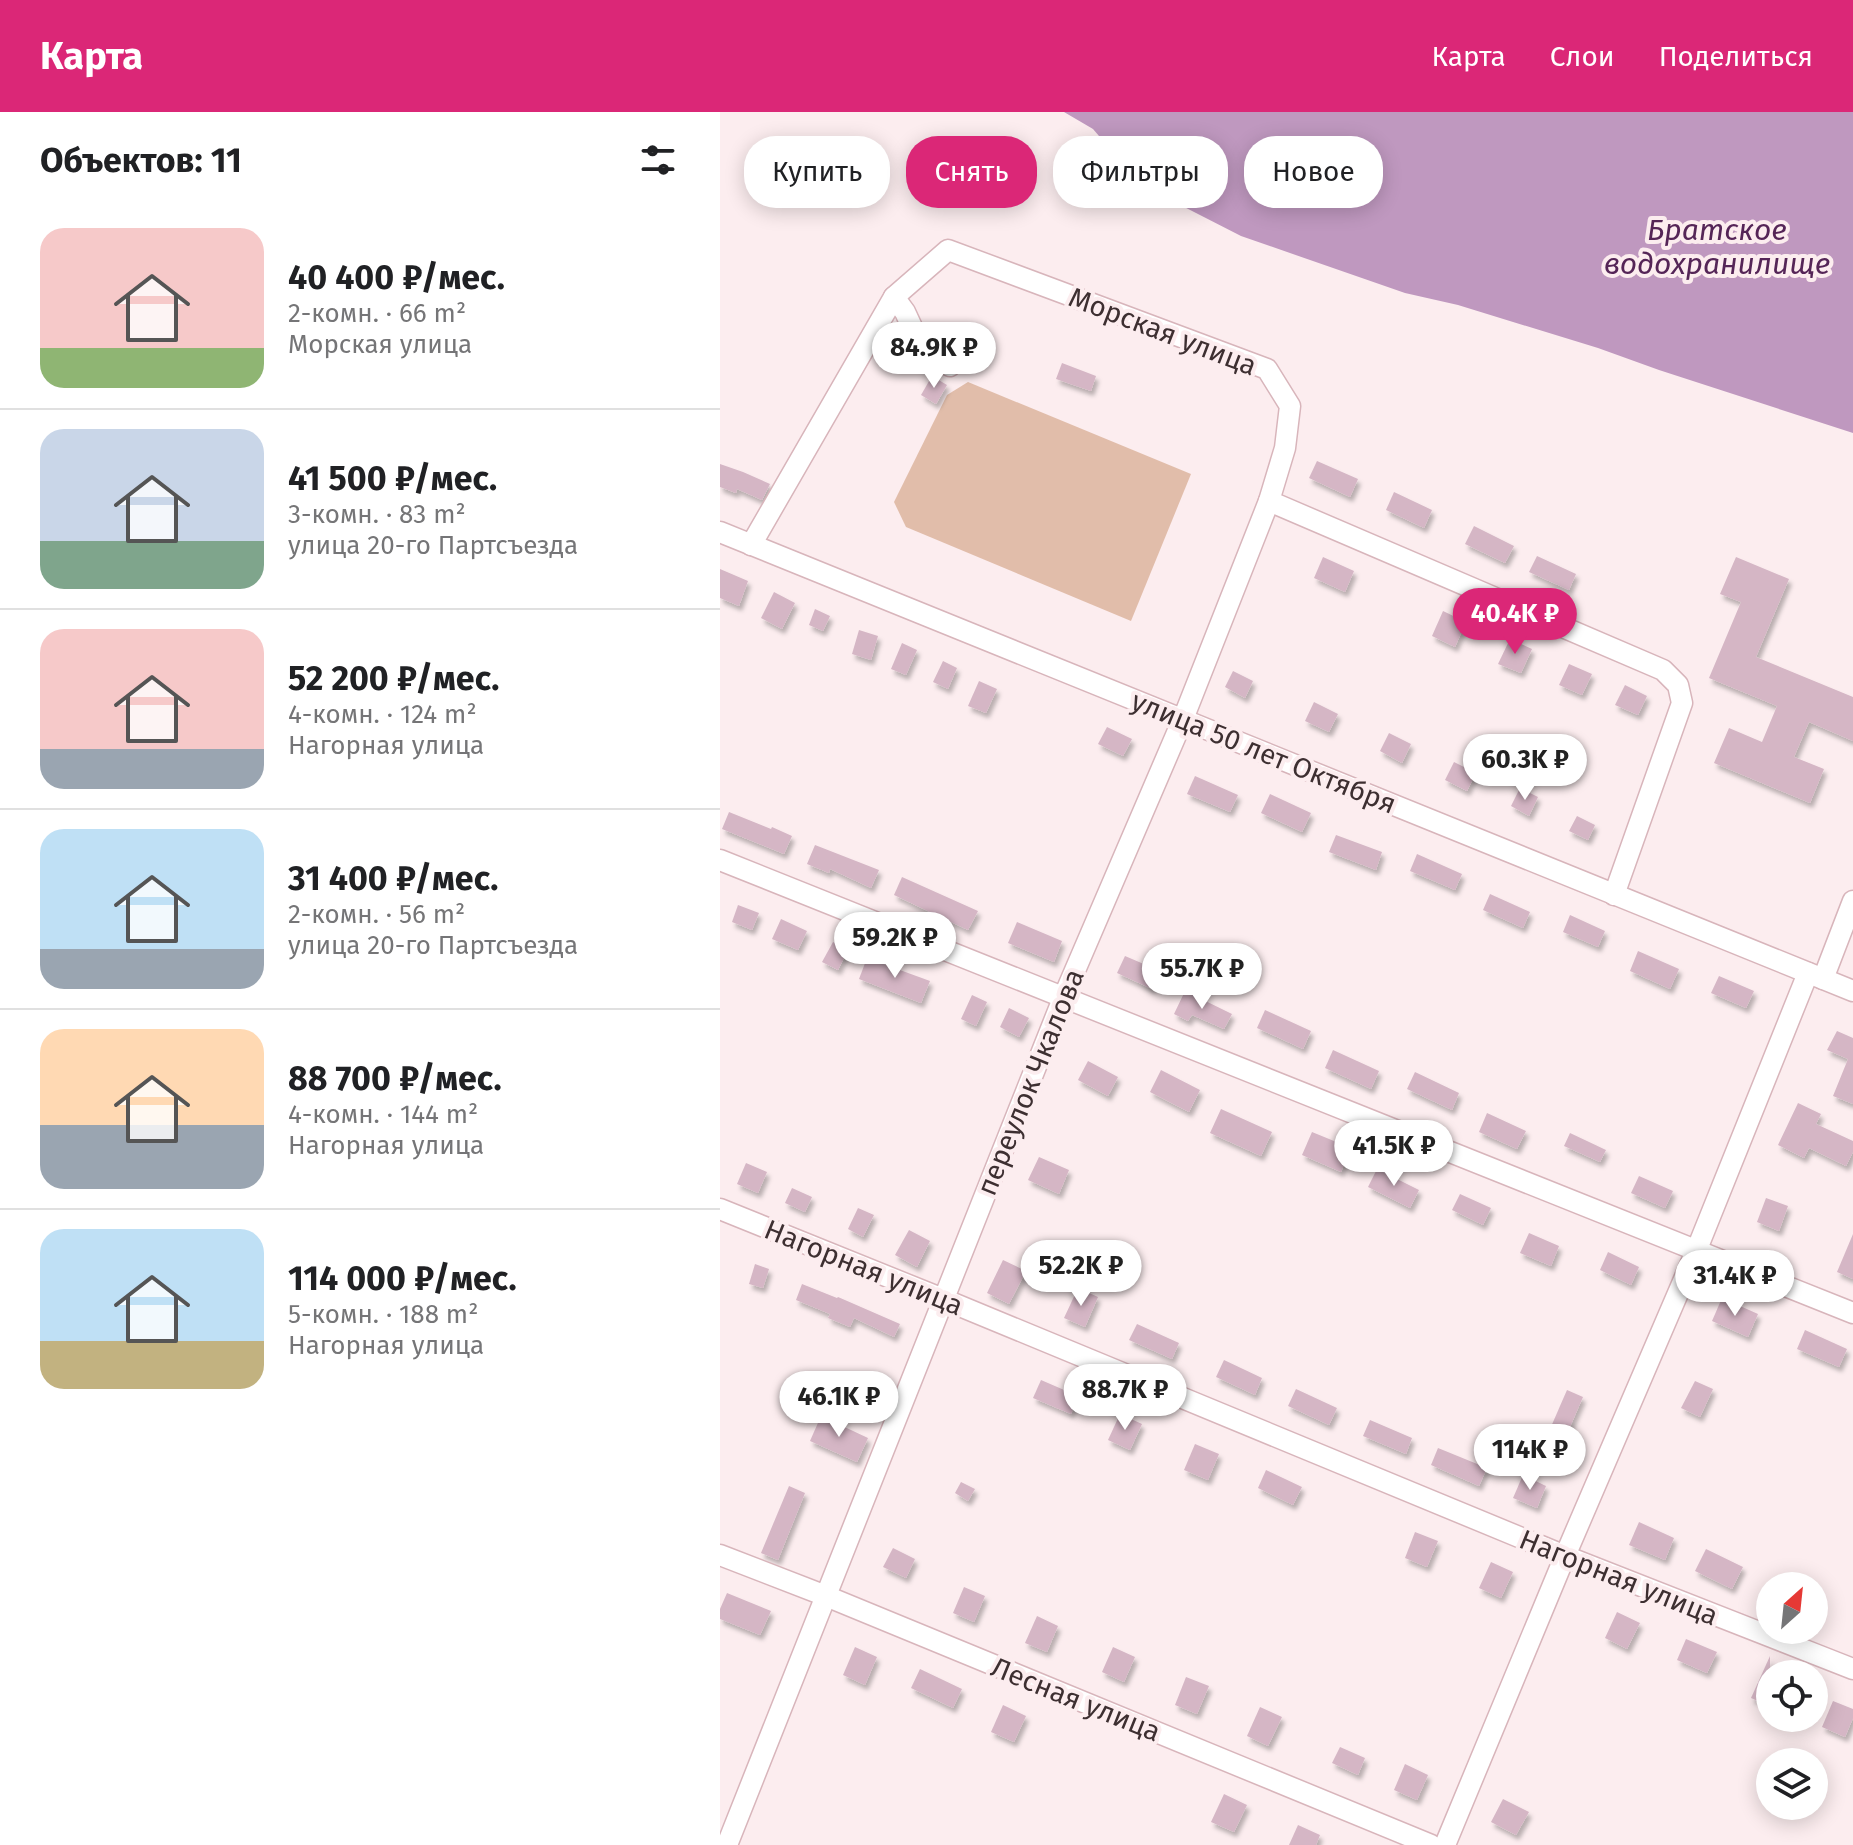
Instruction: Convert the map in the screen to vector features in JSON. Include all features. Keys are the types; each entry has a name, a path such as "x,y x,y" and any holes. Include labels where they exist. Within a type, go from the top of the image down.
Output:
{"street":[{"name":"Морская улица","path":"751,545 894,297 948,250 1267,369 1290,406 1285,448 1269,501"},
{"path":"894,297 905,312 924,353 950,366"},
{"path":"1269,501 1663,670 1678,685 1682,703 1614,895"},
{"name":"переулок Чкалова","path":"727,1845 1064,996 1183,719 1269,501"},
{"name":"улица 50 лет Октября","path":"720,532 1853,991"},
{"path":"720,860 1853,1313"},
{"path":"1445,1845 1697,1249 1815,976 1853,901"},
{"name":"Нагорная улица","path":"720,1209 1565,1556 1853,1669"},
{"name":"Лесная улица","path":"720,1555 1431,1845"}],"shaded area":[{"path":"968,382 1191,474 1131,621 906,527 894,502 947,395"}],"water":[{"name":"Братское водохранилище","path":"1064,112 1853,112 1853,433 1598,348 1458,305 1405,293 1241,236 1186,208 1228,208 1228,136 1099,136"}],"building":[{"path":"1062,363 1096,376 1091,391 1056,379"},
{"path":"932,376 947,385 936,404 921,395"},
{"path":"1317,461 1358,479 1350,497 1309,478"},
{"path":"720,464 770,484 762,500 737,489 736,493 720,487"},
{"path":"1394,492 1432,510 1424,528 1386,510"},
{"path":"1474,526 1514,546 1505,563 1465,544"},
{"path":"1537,556 1576,574 1569,590 1529,572"},
{"path":"1323,557 1354,571 1345,592 1314,578"},
{"path":"1736,557 1789,579 1756,657 1853,697 1853,741 1809,722 1794,757 1824,769 1810,803 1714,763 1729,728 1762,742 1777,706 1709,678 1741,602 1720,594"},
{"path":"720,569 748,581 739,606 720,598"},
{"path":"774,592 795,603 782,629 761,618"},
{"path":"815,609 830,616 823,631 809,625"},
{"path":"1443,611 1466,622 1455,647 1432,636"},
{"path":"859,630 878,636 871,660 852,654"},
{"path":"1510,639 1532,649 1521,673 1498,664"},
{"path":"902,643 917,650 906,675 891,669"},
{"path":"943,661 957,668 948,689 933,682"},
{"path":"1569,664 1592,674 1582,695 1559,685"},
{"path":"1233,671 1253,681 1245,698 1225,687"},
{"path":"979,681 997,689 986,713 968,706"},
{"path":"1625,685 1647,696 1638,715 1615,705"},
{"path":"1314,702 1338,714 1329,732 1305,721"},
{"path":"1107,727 1132,739 1123,756 1098,744"},
{"path":"1389,733 1411,744 1402,763 1380,751"},
{"path":"1454,762 1476,773 1467,791 1445,780"},
{"path":"1195,776 1238,795 1230,812 1187,794"},
{"path":"1520,788 1538,797 1529,816 1511,806"},
{"path":"1270,794 1311,813 1302,832 1261,813"},
{"path":"729,812 792,836 784,854 722,829"},
{"path":"1577,816 1595,825 1588,840 1569,831"},
{"path":"1336,835 1382,852 1376,870 1329,852"},
{"path":"815,845 879,870 871,888 830,869 829,873 807,864"},
{"path":"1417,854 1462,874 1455,890 1410,871"},
{"path":"902,877 978,911 968,930 894,895"},
{"path":"1490,894 1530,912 1523,928 1483,910"},
{"path":"738,905 759,913 752,930 732,922"},
{"path":"1570,915 1605,931 1598,947 1563,932"},
{"path":"781,919 807,931 798,950 772,939"},
{"path":"1017,922 1062,941 1054,962 1008,943"},
{"path":"833,942 848,950 838,970 822,962"},
{"path":"1638,951 1679,969 1670,989 1630,971"},
{"path":"1125,956 1160,971 1152,989 1117,973"},
{"path":"867,958 930,981 921,1003 859,979"},
{"path":"1719,976 1754,991 1746,1008 1711,993"},
{"path":"1185,991 1232,1014 1224,1029 1192,1015 1188,1021 1174,1014"},
{"path":"972,995 987,1002 976,1026 961,1019"},
{"path":"1009,1008 1029,1018 1019,1037 1000,1027"},
{"path":"1265,1010 1311,1031 1303,1049 1257,1028"},
{"path":"1837,1031 1853,1038 1853,1104 1833,1096 1848,1059 1827,1050"},
{"path":"1333,1050 1379,1071 1371,1089 1325,1068"},
{"path":"1088,1061 1118,1077 1108,1096 1078,1080"},
{"path":"1161,1070 1200,1090 1189,1112 1150,1092"},
{"path":"1415,1072 1459,1093 1452,1110 1407,1089"},
{"path":"1798,1103 1821,1114 1816,1124 1853,1141 1853,1152 1846,1166 1809,1148 1804,1158 1778,1145"},
{"path":"1221,1109 1272,1132 1261,1156 1210,1133"},
{"path":"1487,1113 1526,1131 1517,1149 1479,1132"},
{"path":"1312,1132 1351,1148 1341,1172 1302,1155"},
{"path":"1570,1133 1606,1150 1600,1162 1564,1146"},
{"path":"1039,1157 1069,1170 1059,1194 1028,1180"},
{"path":"746,1163 767,1172 758,1193 737,1184"},
{"path":"1377,1169 1419,1190 1410,1208 1368,1187"},
{"path":"1639,1176 1673,1191 1665,1208 1631,1193"},
{"path":"792,1188 812,1197 805,1212 785,1203"},
{"path":"1460,1194 1491,1208 1483,1225 1452,1210"},
{"path":"1766,1198 1788,1206 1779,1231 1757,1222"},
{"path":"858,1208 874,1215 863,1237 848,1229"},
{"path":"909,1230 930,1241 917,1267 895,1255"},
{"path":"1529,1233 1559,1246 1551,1266 1520,1253"},
{"path":"1853,1234 1853,1279 1837,1272"},
{"path":"1608,1252 1639,1267 1631,1285 1600,1270"},
{"path":"1003,1260 1026,1271 1009,1304 987,1293"},
{"path":"755,1264 769,1269 763,1288 749,1284"},
{"path":"802,1284 900,1324 894,1337 854,1318 850,1327 828,1318 830,1314 796,1300"},
{"path":"1078,1288 1098,1297 1085,1327 1064,1318"},
{"path":"1722,1298 1758,1314 1748,1337 1712,1321"},
{"path":"1137,1324 1179,1343 1172,1359 1129,1340"},
{"path":"1805,1330 1847,1349 1839,1367 1797,1349"},
{"path":"1224,1360 1262,1378 1255,1395 1216,1377"},
{"path":"1041,1380 1078,1396 1071,1414 1033,1398"},
{"path":"1695,1381 1713,1389 1700,1417 1681,1408"},
{"path":"1296,1389 1337,1408 1329,1425 1288,1406"},
{"path":"1567,1390 1583,1397 1566,1436 1550,1429"},
{"path":"1120,1414 1142,1424 1130,1450 1108,1440"},
{"path":"821,1416 868,1438 857,1462 810,1441"},
{"path":"1370,1420 1412,1438 1406,1454 1363,1436"},
{"path":"1195,1444 1219,1454 1208,1480 1184,1470"},
{"path":"1438,1448 1487,1468 1479,1486 1431,1465"},
{"path":"1266,1470 1302,1487 1293,1505 1258,1488"},
{"path":"1523,1475 1546,1486 1537,1508 1513,1498"},
{"path":"961,1482 975,1489 968,1501 955,1493"},
{"path":"789,1486 805,1493 778,1560 761,1553"},
{"path":"1639,1522 1674,1538 1665,1560 1629,1545"},
{"path":"1415,1532 1438,1541 1427,1567 1405,1558"},
{"path":"893,1548 915,1559 906,1578 883,1567"},
{"path":"1706,1549 1743,1567 1732,1589 1695,1571"},
{"path":"1491,1562 1513,1572 1501,1598 1479,1588"},
{"path":"964,1587 985,1596 974,1622 953,1613"},
{"path":"727,1593 771,1611 760,1635 720,1619 720,1609"},
{"path":"1617,1612 1640,1623 1627,1649 1605,1638"},
{"path":"1037,1616 1058,1626 1047,1652 1025,1643"},
{"path":"1686,1639 1717,1652 1707,1673 1677,1660"},
{"path":"855,1647 877,1657 865,1685 843,1675"},
{"path":"1113,1647 1135,1657 1124,1682 1102,1672"},
{"path":"920,1669 962,1689 953,1708 911,1688"},
{"path":"1186,1677 1209,1686 1197,1714 1175,1705"},
{"path":"1833,1701 1853,1709 1853,1718 1845,1737 1828,1730 1828,1713"},
{"path":"1003,1705 1026,1716 1014,1742 991,1732"},
{"path":"1260,1707 1282,1717 1268,1746 1247,1736"},
{"path":"1340,1747 1365,1758 1358,1775 1332,1763"},
{"path":"1405,1764 1428,1775 1417,1800 1394,1790"},
{"path":"1224,1794 1247,1805 1234,1832 1211,1822"},
{"path":"1503,1799 1529,1812 1516,1835 1491,1822"},
{"path":"1298,1825 1320,1835 1316,1845 1289,1845"}]}
